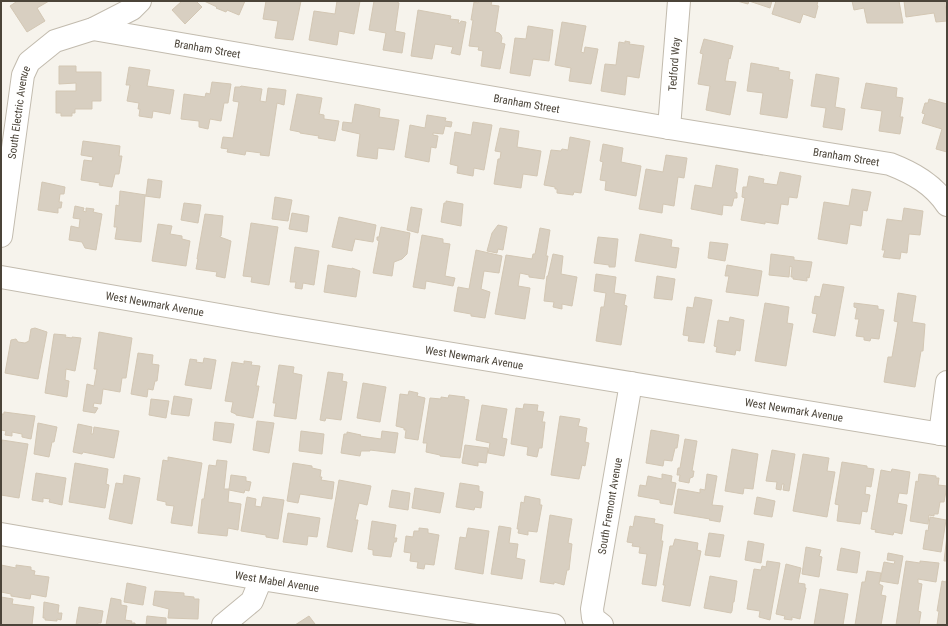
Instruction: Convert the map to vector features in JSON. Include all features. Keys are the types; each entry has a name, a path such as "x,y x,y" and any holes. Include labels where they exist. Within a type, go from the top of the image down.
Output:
{"street":[{"name":"South Electric Avenue","path":"1,236 23,76 29,62 54,41 93,29 132,9 140,1"},
{"name":"Tedford Way","path":"669,128 679,1"},
{"name":"Branham Street","path":"93,29 669,128 890,164 908,171 926,182 941,196 947,205"},
{"name":"West Newmark Avenue","path":"1,278 276,325 943,434"},
{"path":"943,434 947,382"},
{"name":"South Fremont Avenue","path":"602,625 593,618 592,609 631,383"},
{"name":"West Mabel Avenue","path":"1,534 261,579 554,625"},
{"path":"223,625 252,601 261,579"}],"building":[{"path":"16,1 49,1 37,8 45,21 27,32 10,6"},
{"path":"182,1 196,1 202,7 185,24 172,10"},
{"path":"204,1 245,1 239,15 227,10 226,12 216,8 217,7"},
{"path":"266,1 301,1 293,40 275,38 278,21 263,19"},
{"path":"337,1 360,1 354,34 339,31 337,45 309,40 314,11 335,14"},
{"path":"374,1 397,1 399,3 395,31 405,33 402,53 383,50 386,33 369,30"},
{"path":"478,1 492,1 491,5 499,6 495,32 501,35 501,43 505,44 500,69 481,66 483,51 478,50 479,47 469,46 474,2 478,3"},
{"path":"737,1 749,1 748,4"},
{"path":"749,1 772,1 770,8"},
{"path":"776,1 818,1 815,18 803,14 800,23 772,14"},
{"path":"852,1 899,1 903,23 867,23 864,8 854,10"},
{"path":"904,1 947,1 945,3 947,21 936,22 934,13 906,17"},
{"path":"418,10 451,16 450,19 459,20 458,23 461,21 466,22 460,55 451,53 453,47 435,44 432,59 411,56"},
{"path":"562,22 586,26 581,52 584,53 585,47 598,49 591,84 569,81 571,68 555,65"},
{"path":"528,26 553,30 549,61 533,59 530,76 510,73 515,38 526,39"},
{"path":"704,39 733,46 730,59 729,58 725,81 736,82 730,115 706,110 710,86 698,84 703,54 700,53"},
{"path":"625,41 630,42 629,44 644,46 639,78 627,76 625,95 601,91 605,64 616,65 619,42 625,43"},
{"path":"751,63 779,68 778,70 790,72 789,79 793,80 787,118 760,114 763,93 747,91"},
{"path":"59,66 76,66 76,72 101,72 101,101 92,101 92,109 75,109 75,113 72,113 72,116 61,116 61,113 56,113 56,91 76,91 76,83 59,84"},
{"path":"129,67 150,70 147,86 174,90 170,114 153,111 152,118 139,116 139,103 127,101 130,85 126,85"},
{"path":"816,74 839,78 835,107 845,109 842,130 823,127 826,108 811,106"},
{"path":"212,82 231,84 228,103 224,103 221,121 210,119 208,129 199,127 199,121 181,119 184,94 205,97 206,93 210,94"},
{"path":"866,83 897,88 896,97 903,98 900,117 903,117 900,134 879,131 882,111 861,108"},
{"path":"241,86 262,89 260,101 266,102 268,88 286,90 284,105 277,103 269,156 260,155 261,153 246,151 245,155 227,152 228,149 221,148 223,137 233,138 239,102 233,101 235,87"},
{"path":"297,94 322,98 319,114 324,115 324,119 339,121 335,141 290,130"},
{"path":"929,99 947,104 947,152 936,149 942,129 922,123 925,114 922,113 925,103 928,103"},
{"path":"355,104 380,109 379,117 399,120 394,150 378,148 377,159 357,156 360,134 342,130 343,122 352,123"},
{"path":"427,115 446,118 445,121 452,122 451,127 445,126 443,134 433,133 433,135 438,136 436,148 431,147 429,162 405,157 410,125 425,128"},
{"path":"473,122 492,125 484,170 474,168 473,176 457,173 458,166 450,164 455,132 471,135"},
{"path":"500,128 519,131 517,147 541,151 537,176 523,174 521,188 494,184 498,159 500,159 501,152 495,151"},
{"path":"570,137 590,141 581,193 574,192 573,195 557,193 557,189 555,189 555,187 544,185 551,150 568,150"},
{"path":"83,141 120,146 119,156 122,156 119,174 115,174 112,187 99,185 100,183 81,180 84,160 92,161 93,157 81,155"},
{"path":"603,144 623,148 621,162 641,166 636,196 605,190 606,181 600,180 603,162 600,161"},
{"path":"666,155 687,158 684,178 678,177 674,206 663,204 662,213 639,209 646,169 663,172"},
{"path":"716,165 738,169 735,192 737,193 737,198 734,198 732,206 723,205 722,215 691,209 695,185 712,188"},
{"path":"780,172 801,176 797,198 789,197 788,205 781,204 778,224 765,222 765,224 741,220 745,198 742,197 743,187 747,187 749,176 764,179 763,183 777,185"},
{"path":"148,179 162,181 160,198 145,196 141,242 115,239 117,227 114,227 116,205 119,206 120,191 146,195"},
{"path":"42,182 65,187 64,194 60,194 59,202 62,202 61,208 58,208 58,213 38,210"},
{"path":"852,189 871,192 867,211 863,210 861,226 850,224 847,244 818,239 824,202 849,206"},
{"path":"275,197 292,200 288,221 272,219"},
{"path":"446,201 463,204 461,226 441,222 444,203 446,203"},
{"path":"184,203 201,205 198,223 181,220"},
{"path":"75,206 84,208 83,211 86,212 86,208 94,209 93,212 102,214 96,250 85,248 82,242 69,240 71,226 79,228 80,219 73,218"},
{"path":"411,207 422,209 418,233 407,230"},
{"path":"904,208 923,211 920,235 909,234 907,253 901,252 900,259 883,257 885,250 882,250 887,219 902,221"},
{"path":"292,213 309,216 307,232 289,229"},
{"path":"205,214 223,216 220,237 231,241 225,278 216,276 217,272 196,269"},
{"path":"339,217 376,225 373,242 355,239 352,251 332,247"},
{"path":"251,223 278,227 269,285 251,282 252,277 243,276"},
{"path":"158,224 172,226 170,234 182,236 182,239 190,241 186,266 152,261"},
{"path":"498,225 507,227 503,250 498,249 497,253 487,251 492,233"},
{"path":"381,227 410,233 407,254 402,259 394,262 392,276 373,273 379,241 377,240 377,237 379,237"},
{"path":"540,228 550,230 546,256 548,256 544,279 529,277 529,275 520,273 518,286 530,288 525,319 495,314 506,255 532,259 533,254 535,254"},
{"path":"640,234 672,240 671,247 679,248 676,268 635,261"},
{"path":"422,235 443,239 443,243 450,244 445,276 455,278 453,286 426,281 425,289 413,287"},
{"path":"598,237 618,239 615,267 594,263"},
{"path":"710,242 728,244 725,261 708,258"},
{"path":"295,247 319,251 314,285 303,283 302,289 295,288 296,282 290,282"},
{"path":"476,250 502,256 499,273 484,271 481,289 490,292 485,318 454,311 458,287 469,289"},
{"path":"553,254 563,256 561,274 577,277 572,306 562,304 562,309 553,307 554,302 544,301 547,276"},
{"path":"771,254 794,257 794,260 812,262 807,281 793,279 793,277 791,277 792,267 790,266 789,277 769,275"},
{"path":"328,265 352,268 360,271 356,297 324,292"},
{"path":"727,265 762,271 758,296 726,292 729,276 725,276"},
{"path":"596,274 616,277 614,293 626,295 624,305 627,306 621,345 596,341 601,307 604,307 606,293 594,291"},
{"path":"657,276 675,279 672,300 654,298"},
{"path":"823,284 844,287 835,336 813,332 817,314 812,313 815,296 820,297"},
{"path":"898,293 916,296 912,322 925,324 923,351 921,351 915,387 884,382 888,357 892,357 898,322 894,321"},
{"path":"695,297 712,300 704,343 688,341 689,336 683,335 687,307 693,308"},
{"path":"765,303 789,307 787,323 793,324 786,366 755,361"},
{"path":"854,303 878,306 878,309 884,310 879,339 871,338 870,341 864,340 864,337 856,336 859,319 855,319 857,308 854,307"},
{"path":"730,317 744,320 740,351 736,350 735,355 716,352 717,347 714,346 718,320 729,322"},
{"path":"35,328 47,332 38,379 5,373 11,340 16,339 18,342 25,343 29,341 31,329"},
{"path":"99,332 132,338 126,378 122,378 120,392 103,389 101,404 94,403 93,407 98,408 95,413 83,411 87,384 94,386 97,369 94,369"},
{"path":"54,334 66,335 65,337 81,338 75,371 66,369 65,380 69,381 67,397 45,393"},
{"path":"138,353 153,355 152,364 159,365 157,381 155,381 153,390 148,389 147,397 131,394"},
{"path":"204,358 216,360 211,389 185,385 190,359 203,363"},
{"path":"244,361 252,362 251,365 260,366 256,386 259,386 253,418 236,415 231,412 233,402 225,401 232,362 244,364"},
{"path":"279,365 294,367 293,373 302,375 296,419 274,416 276,403 273,403"},
{"path":"328,372 343,374 342,381 347,382 341,420 326,418 325,421 320,420"},
{"path":"363,383 386,387 380,422 357,418"},
{"path":"409,391 418,393 417,396 425,398 418,440 405,438 406,430 396,426 400,394 408,395"},
{"path":"449,395 465,397 464,399 469,400 460,458 440,456 426,452 427,443 423,443 430,398 448,398"},
{"path":"174,396 192,399 189,416 171,414"},
{"path":"151,399 169,401 166,418 149,415"},
{"path":"524,404 538,405 537,411 544,412 542,422 545,422 542,448 539,448 537,457 527,455 528,447 511,444 516,408 523,409"},
{"path":"482,405 507,409 502,438 507,439 504,456 488,453 490,443 476,440"},
{"path":"4,412 35,416 31,439 22,437 22,434 12,432 12,436 5,435 6,431 1,430 1,414 4,414"},
{"path":"560,416 580,419 578,426 587,428 585,442 589,443 585,466 582,465 579,479 551,475"},
{"path":"257,421 274,423 269,453 253,450"},
{"path":"215,422 234,424 231,443 213,440"},
{"path":"38,423 57,427 49,457 34,454"},
{"path":"78,424 92,427 91,434 93,434 94,427 119,431 114,458 83,452 82,454 73,452"},
{"path":"651,430 679,435 677,448 675,448 672,461 664,460 663,466 646,463"},
{"path":"301,431 324,434 322,454 299,451"},
{"path":"382,431 398,433 395,453 370,450 361,451 360,456 341,453 344,434 347,434 347,432 361,435 360,436 381,439"},
{"path":"685,439 697,441 692,471 694,471 693,477 690,478 689,483 679,481 680,475 677,475 678,468 680,468"},
{"path":"2,440 28,444 19,498 1,495"},
{"path":"465,445 488,448 486,463 478,462 478,466 462,463"},
{"path":"732,449 758,454 753,489 744,488 743,494 725,491"},
{"path":"772,450 795,454 789,491 783,490 784,484 782,484 781,490 776,489 777,482 766,481"},
{"path":"803,454 829,458 827,471 835,472 827,517 793,511"},
{"path":"168,457 202,463 192,526 171,523 174,506 166,505 166,502 157,500 163,460 168,461"},
{"path":"217,460 227,461 224,489 229,489 231,475 246,477 246,481 251,482 249,491 245,490 244,493 229,490 228,502 241,504 238,530 228,528 227,536 198,533 202,499 204,499 209,465 216,466"},
{"path":"842,462 867,466 867,468 874,469 871,487 866,486 865,494 870,495 867,512 862,511 860,524 837,521 839,505 835,504"},
{"path":"75,463 108,469 106,484 109,485 105,508 69,502"},
{"path":"293,463 312,466 312,468 321,470 321,480 334,482 332,499 300,494 298,503 287,501"},
{"path":"892,469 910,472 907,494 899,493 897,503 907,505 902,534 894,532 893,535 875,532 876,530 871,529 881,470 891,472"},
{"path":"36,473 66,478 62,505 49,502 50,499 43,498 43,502 32,500"},
{"path":"662,474 672,476 671,482 676,483 672,505 660,503 660,500 638,496 640,485 646,486 648,476 662,479"},
{"path":"707,474 717,476 712,505 723,506 720,522 674,513 678,489 700,493 700,489 705,490"},
{"path":"919,474 936,476 936,478 939,478 938,485 947,486 944,502 940,502 938,514 934,514 934,516 929,515 928,524 910,521 916,481 918,482"},
{"path":"124,475 140,478 132,524 109,519 116,483 123,484"},
{"path":"339,480 371,486 367,505 359,503 355,520 358,520 352,552 327,547"},
{"path":"460,483 479,486 479,491 483,492 481,508 475,507 474,510 456,507"},
{"path":"415,488 444,493 440,513 412,508"},
{"path":"392,490 410,493 408,510 389,507"},
{"path":"525,496 540,499 540,505 542,505 537,532 528,531 528,535 518,533 519,529 517,529 521,502 524,503"},
{"path":"247,497 256,499 255,506 261,507 263,497 284,500 278,539 266,537 266,535 241,531"},
{"path":"757,497 775,501 772,517 754,514"},
{"path":"288,513 320,518 317,537 308,536 307,545 283,542"},
{"path":"550,515 572,519 568,543 572,544 569,570 567,570 564,585 554,582 554,584 540,582"},
{"path":"635,516 655,519 654,523 663,525 661,541 663,541 656,586 642,584 647,554 639,553 640,547 632,546 633,543 627,542 630,526 633,527"},
{"path":"930,517 946,520 941,552 923,549"},
{"path":"372,521 396,525 394,538 397,538 396,542 394,542 391,557 373,555 373,550 368,549"},
{"path":"499,526 511,528 509,543 518,544 516,558 525,560 522,579 491,574"},
{"path":"419,528 428,529 428,533 439,535 434,565 425,564 424,569 417,568 418,562 410,561 411,553 404,552 406,536 413,537 414,531 419,531"},
{"path":"468,528 489,531 483,574 455,569 460,537 466,538"},
{"path":"709,533 724,535 720,557 705,555"},
{"path":"947,536 947,561 944,561"},
{"path":"675,539 698,543 697,550 701,551 690,606 662,601 665,585 663,585 670,546 673,546"},
{"path":"748,541 764,544 761,563 745,560"},
{"path":"806,547 821,550 819,556 822,557 819,577 802,574"},
{"path":"841,548 860,552 857,573 837,570"},
{"path":"888,553 903,556 898,584 880,581 884,562 894,564 895,561 887,560"},
{"path":"767,561 780,563 770,620 759,617 760,611 747,609 754,569 761,570 762,566 766,567"},
{"path":"906,561 939,563 936,582 918,579 918,583 922,584 918,611 921,612 919,625 896,625"},
{"path":"786,564 801,568 798,583 805,584 806,588 800,619 792,617 792,620 784,619 785,616 776,614"},
{"path":"1,565 16,568 16,565 31,567 31,570 35,571 34,575 49,577 46,597 31,594 30,599 11,596 11,594 1,592"},
{"path":"867,571 881,573 879,584 883,586 881,595 886,596 881,625 855,625 862,582 865,582"},
{"path":"710,576 737,581 731,613 704,608"},
{"path":"947,577 947,625 937,625 939,611 937,611 942,581 946,582"},
{"path":"127,583 146,587 143,605 124,602"},
{"path":"820,589 848,594 843,625 814,625"},
{"path":"155,591 184,593 184,596 199,599 198,619 168,618 169,609 153,605"},
{"path":"1,597 13,599 12,604 34,607 32,625 1,625"},
{"path":"111,598 121,600 121,605 127,606 125,620 132,621 131,623 135,623 135,625 106,625"},
{"path":"44,602 59,605 58,613 62,613 61,620 45,620 45,618 43,618"},
{"path":"79,607 103,611 101,623 98,623 97,625 76,625"},
{"path":"147,616 166,618 166,625 146,625"},
{"path":"309,616 315,624 314,625 295,625"}]}
